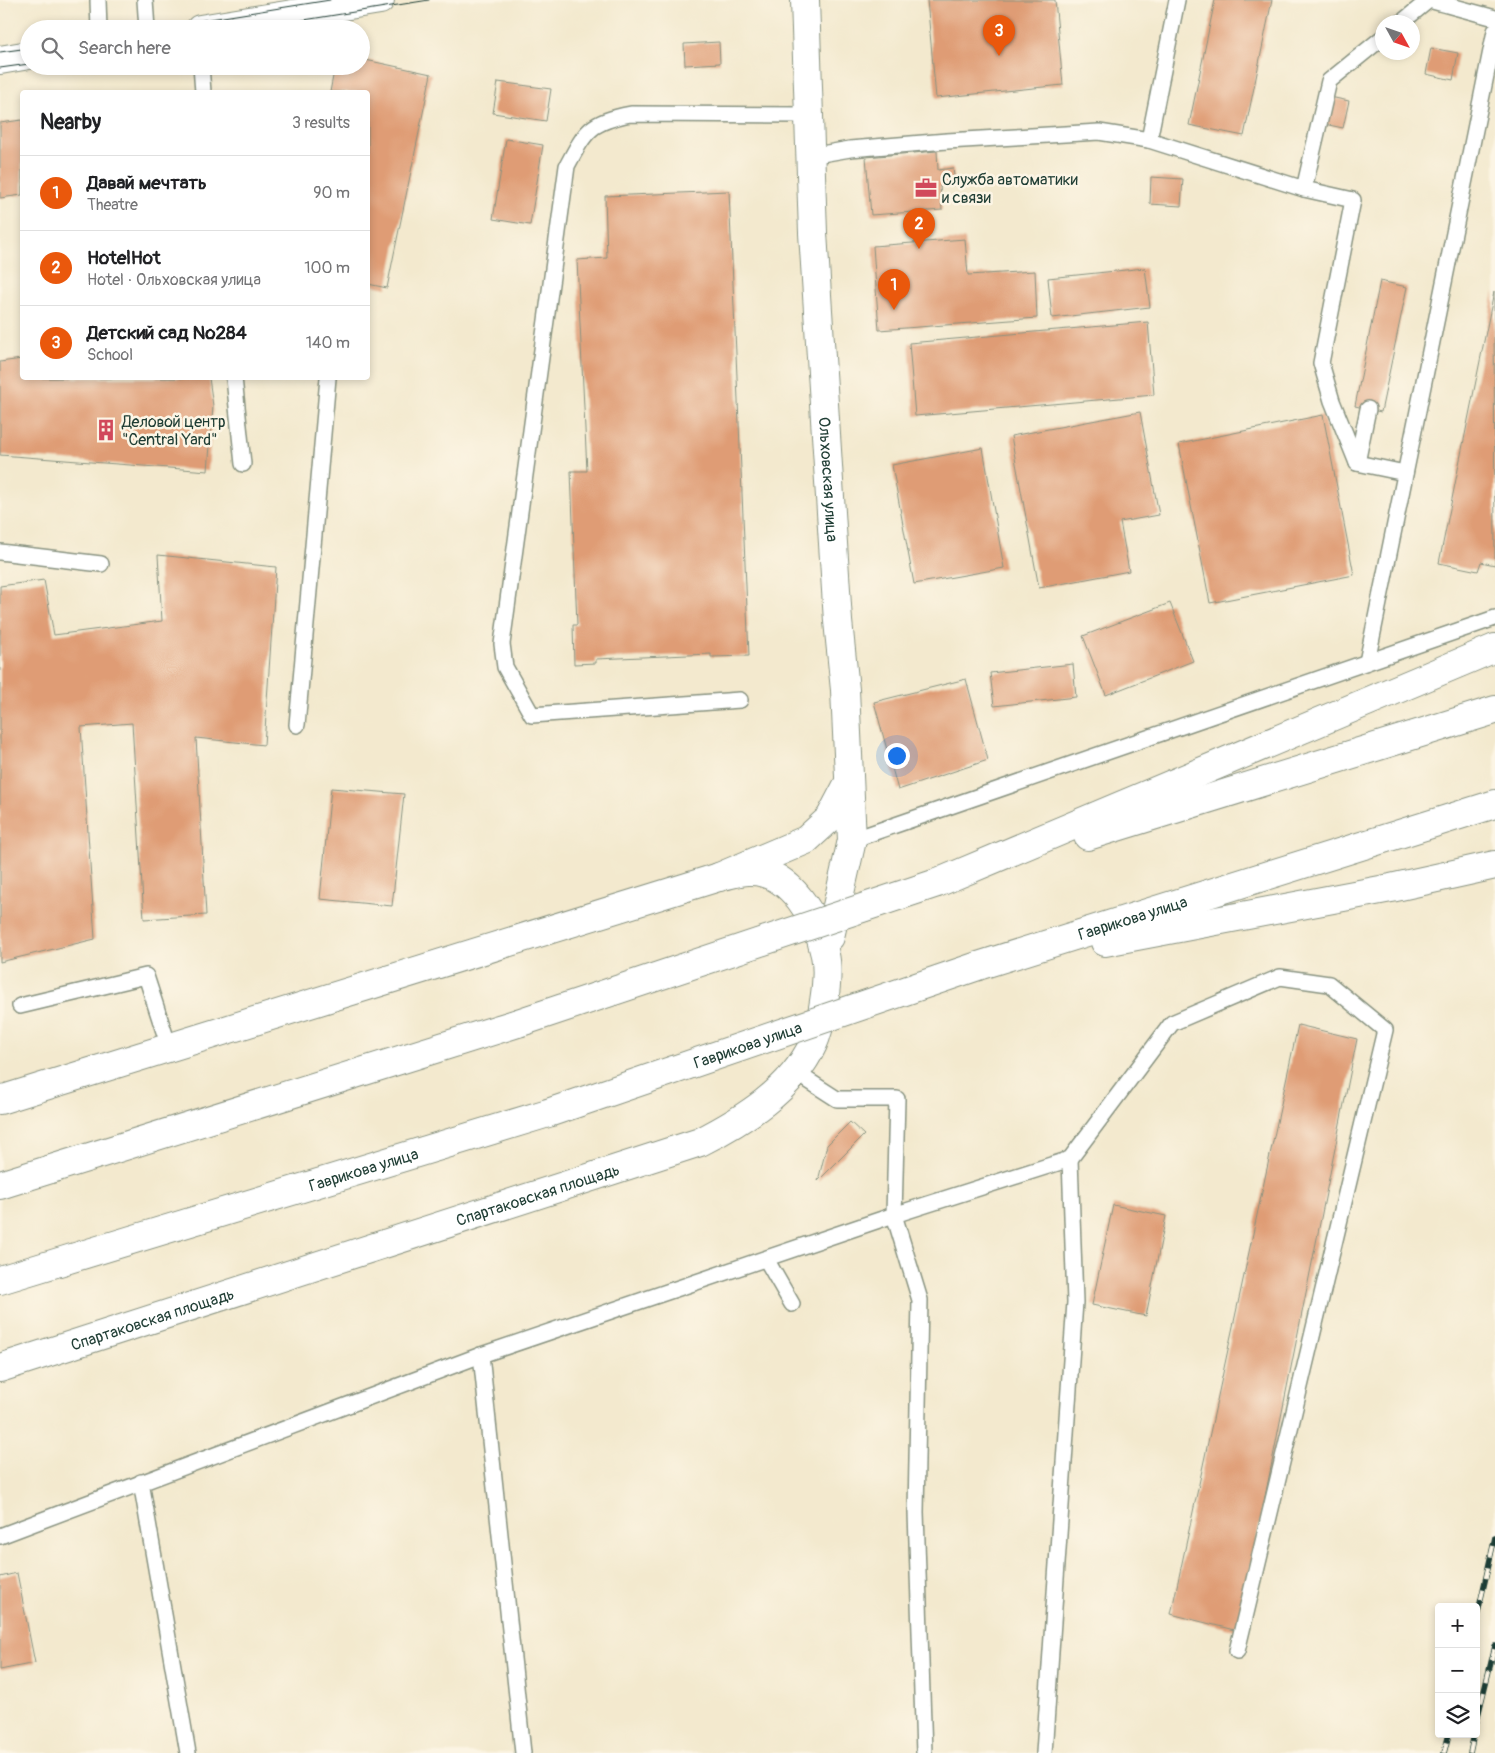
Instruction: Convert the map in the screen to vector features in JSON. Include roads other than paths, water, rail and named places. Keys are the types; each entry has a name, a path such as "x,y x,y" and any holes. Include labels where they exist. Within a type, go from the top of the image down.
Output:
{"main road":[{"path":"256,20 380,0"},
{"name":"Ольховская улица","path":"805,0 810,156 850,781 852,840 826,956"},
{"path":"0,60 20,57"},
{"path":"937,883 1495,648"},
{"path":"0,1185 518,1023 937,883 1495,710"},
{"name":"Спартаковская площадь","path":"0,1100 719,877 806,840 830,818 850,781"},
{"name":"Гаврикова улица","path":"0,1280 548,1112 978,966 1495,804"},
{"path":"978,966 1391,888 1495,865"},
{"name":"Спартаковская площадь","path":"0,1368 700,1142 730,1126 758,1107 795,1072 813,1045 823,1014 826,956 814,921 800,898 776,878 750,871 719,877"}],"lane":[{"path":"98,0 99,20"},
{"path":"146,0 147,20"},
{"path":"1149,140 1177,0"},
{"path":"1411,15 1429,0 1495,18"},
{"path":"1367,662 1495,31"},
{"path":"1304,189 1329,81 1375,44"},
{"path":"202,75 203,90"},
{"path":"740,700 532,715 505,667 502,644 567,166 580,142 592,127 605,119 631,114 808,114"},
{"path":"810,156 850,149 1098,132 1149,140 1304,189 1352,200 1321,363 1332,401 1357,463"},
{"path":"234,380 244,464"},
{"path":"297,726 328,380"},
{"path":"1357,463 1368,409"},
{"path":"1357,463 1405,473"},
{"path":"0,552 100,564"},
{"path":"852,840 1495,618"},
{"path":"20,1006 146,976 169,1047"},
{"path":"0,1536 481,1355 894,1215 1070,1159 1172,1023 1280,977 1329,984 1385,1030 1237,1651"},
{"path":"795,1072 837,1099 897,1099 894,1215 920,1300 916,1512 924,1753"},
{"path":"1044,1753 1074,1302 1070,1159"},
{"path":"766,1259 792,1304"},
{"path":"481,1355 523,1753"},
{"path":"141,1482 188,1753"}],"tram line":[{"path":"204,20 330,0"},
{"path":"304,20 429,0"},
{"path":"0,52 20,49"},
{"path":"0,68 20,65"}],"railway":[{"path":"1480,1603 1495,1537"},
{"path":"1480,1708 1495,1646"},
{"path":"1444,1753 1448,1738"},
{"path":"1470,1753 1473,1738"}],"place":[{"name":"Детский сад №284","path":"999,56"},
{"name":"Служба автоматики и связи","path":"926,188"},
{"name":"HotelHot","path":"919,249"},
{"name":"Давай мечтать","path":"894,310"},
{"name":"Деловой центр \"Central Yard\"","path":"106,430"}]}
